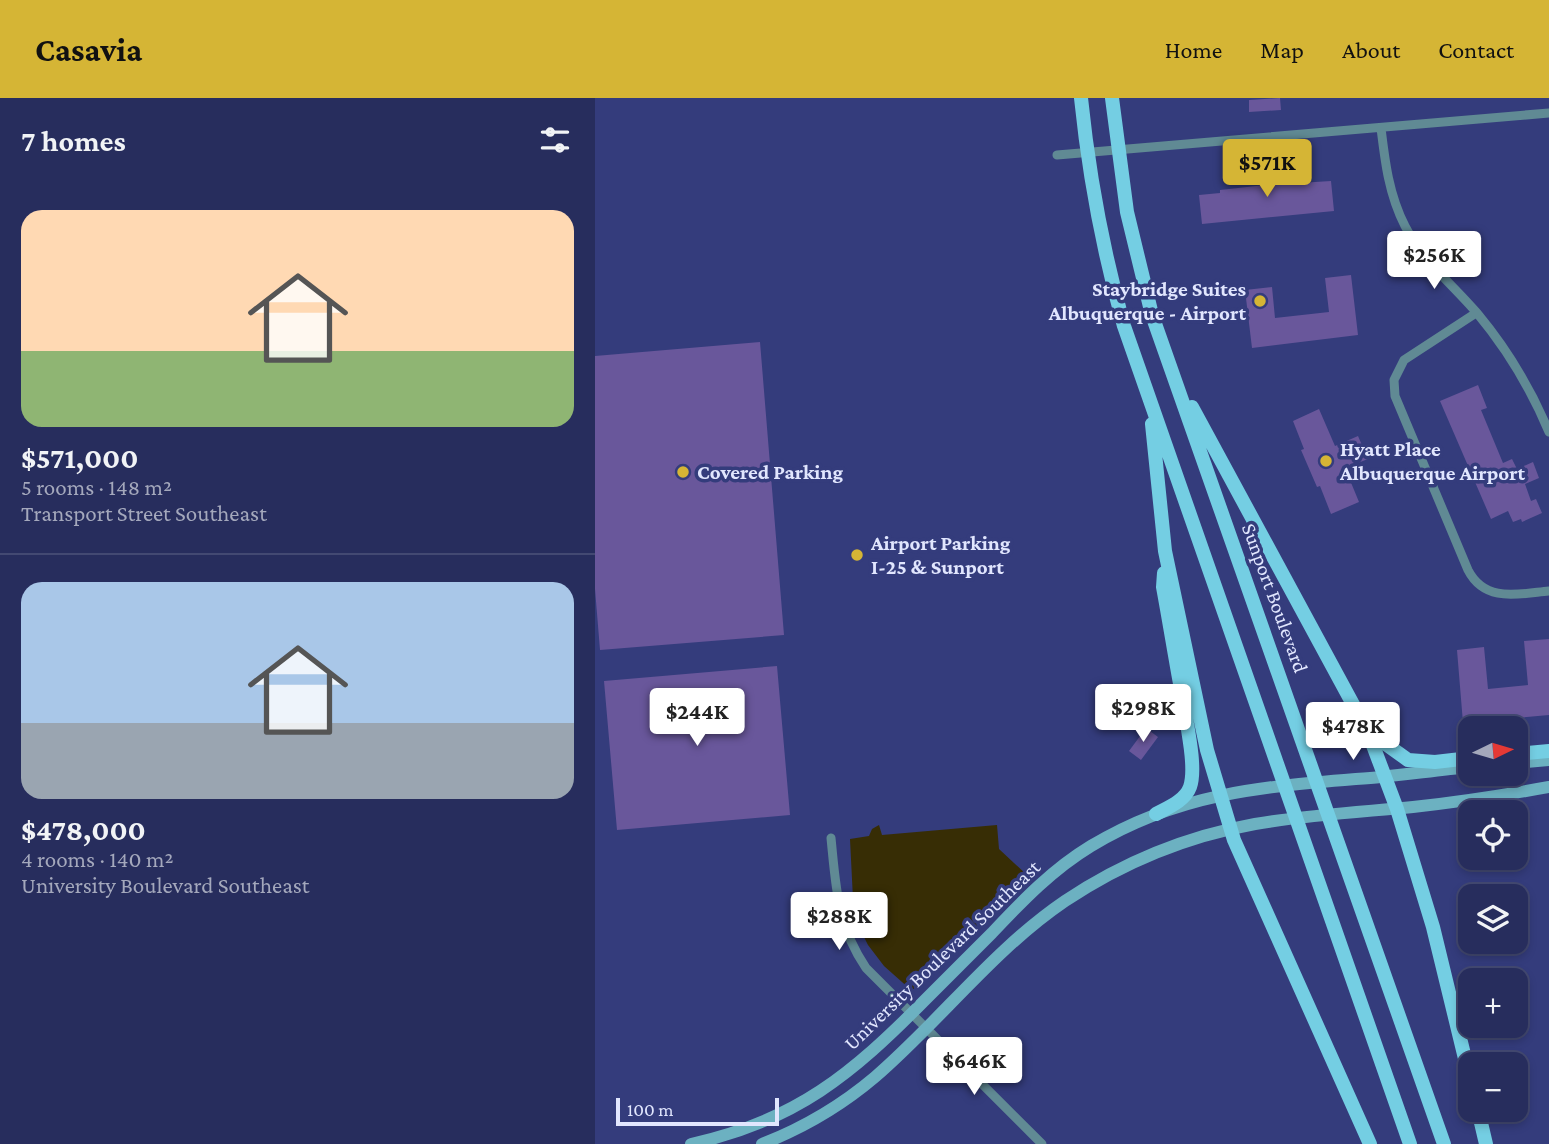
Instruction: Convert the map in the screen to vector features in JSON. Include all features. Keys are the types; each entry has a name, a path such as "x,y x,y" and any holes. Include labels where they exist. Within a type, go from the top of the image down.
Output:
{"main road":[{"path":"1081,98 1090,176 1115,294 1410,1144"},
{"name":"Sunport Boulevard","path":"1112,98 1120,172 1140,270 1163,349 1444,1144"},
{"path":"1163,349 1233,485 1268,544 1368,732 1397,809 1433,927 1463,1052"},
{"path":"1151,402 1165,551 1207,750 1231,829 1370,1144"},
{"path":"1156,814 1185,795 1190,787 1191,770 1190,742 1163,587 1165,551"},
{"path":"1368,732 1408,760 1435,762 1458,759"},
{"path":"1528,753 1549,751"},
{"path":"1528,762 1549,760"},
{"name":"University Boulevard Southeast","path":"691,1144 737,1132 799,1104 861,1062 1048,877 1090,847 1156,814 1220,794 1274,786 1458,768"},
{"name":"University Boulevard Southeast","path":"762,1144 809,1122 854,1094 894,1060 1007,947 1068,899 1104,877 1152,854 1231,829 1281,820 1468,801 1549,787"},
{"path":"1481,1122 1486,1144"}],"street":[{"path":"1057,155 1549,113"},
{"path":"1381,128 1388,180 1405,225 1424,256 1476,313 1520,372 1549,432"},
{"path":"1476,313 1404,360 1396,372 1395,396 1468,570 1476,582 1488,591 1500,595 1549,591"},
{"path":"831,838 836,895 849,940 876,980 1042,1144"}],"shaded area":[{"path":"879,825 882,835 997,825 999,849 1027,875 911,990 884,966 868,945 861,931 853,899 850,839 869,836 872,829"}],"building":[{"path":"1280,98 1281,110 1249,112 1249,100"},
{"path":"1281,160 1283,184 1331,181 1334,211 1202,224 1199,195 1265,185 1262,162"},
{"name":"Staybridge Suites Albuquerque - Airport","path":"1351,275 1358,335 1252,348 1245,290 1272,287 1275,318 1329,312 1325,278"},
{"name":"Covered Parking","path":"760,342 784,635 600,650 595,589 595,356"},
{"path":"1478,385 1487,408 1481,410 1503,463 1512,459 1517,469 1533,462 1539,478 1525,484 1531,501 1536,499 1542,513 1522,522 1521,519 1513,522 1508,511 1491,519 1440,401"},
{"name":"Hyatt Place Albuquerque Airport","path":"1319,409 1335,446 1358,436 1368,459 1345,468 1359,502 1331,514 1301,450 1304,449 1293,421"},
{"path":"1549,639 1549,715 1462,716 1457,650 1484,647 1488,689 1528,685 1524,641"},
{"path":"777,666 790,815 617,830 604,681"},
{"path":"1146,728 1158,737 1141,760 1129,751"}],"place":[{"name":"Staybridge Suites Albuquerque - Airport","path":"1260,301"},
{"name":"Hyatt Place Albuquerque Airport","path":"1326,461"},
{"name":"Covered Parking","path":"683,472"},
{"name":"Airport Parking I-25 & Sunport","path":"857,555"}]}
